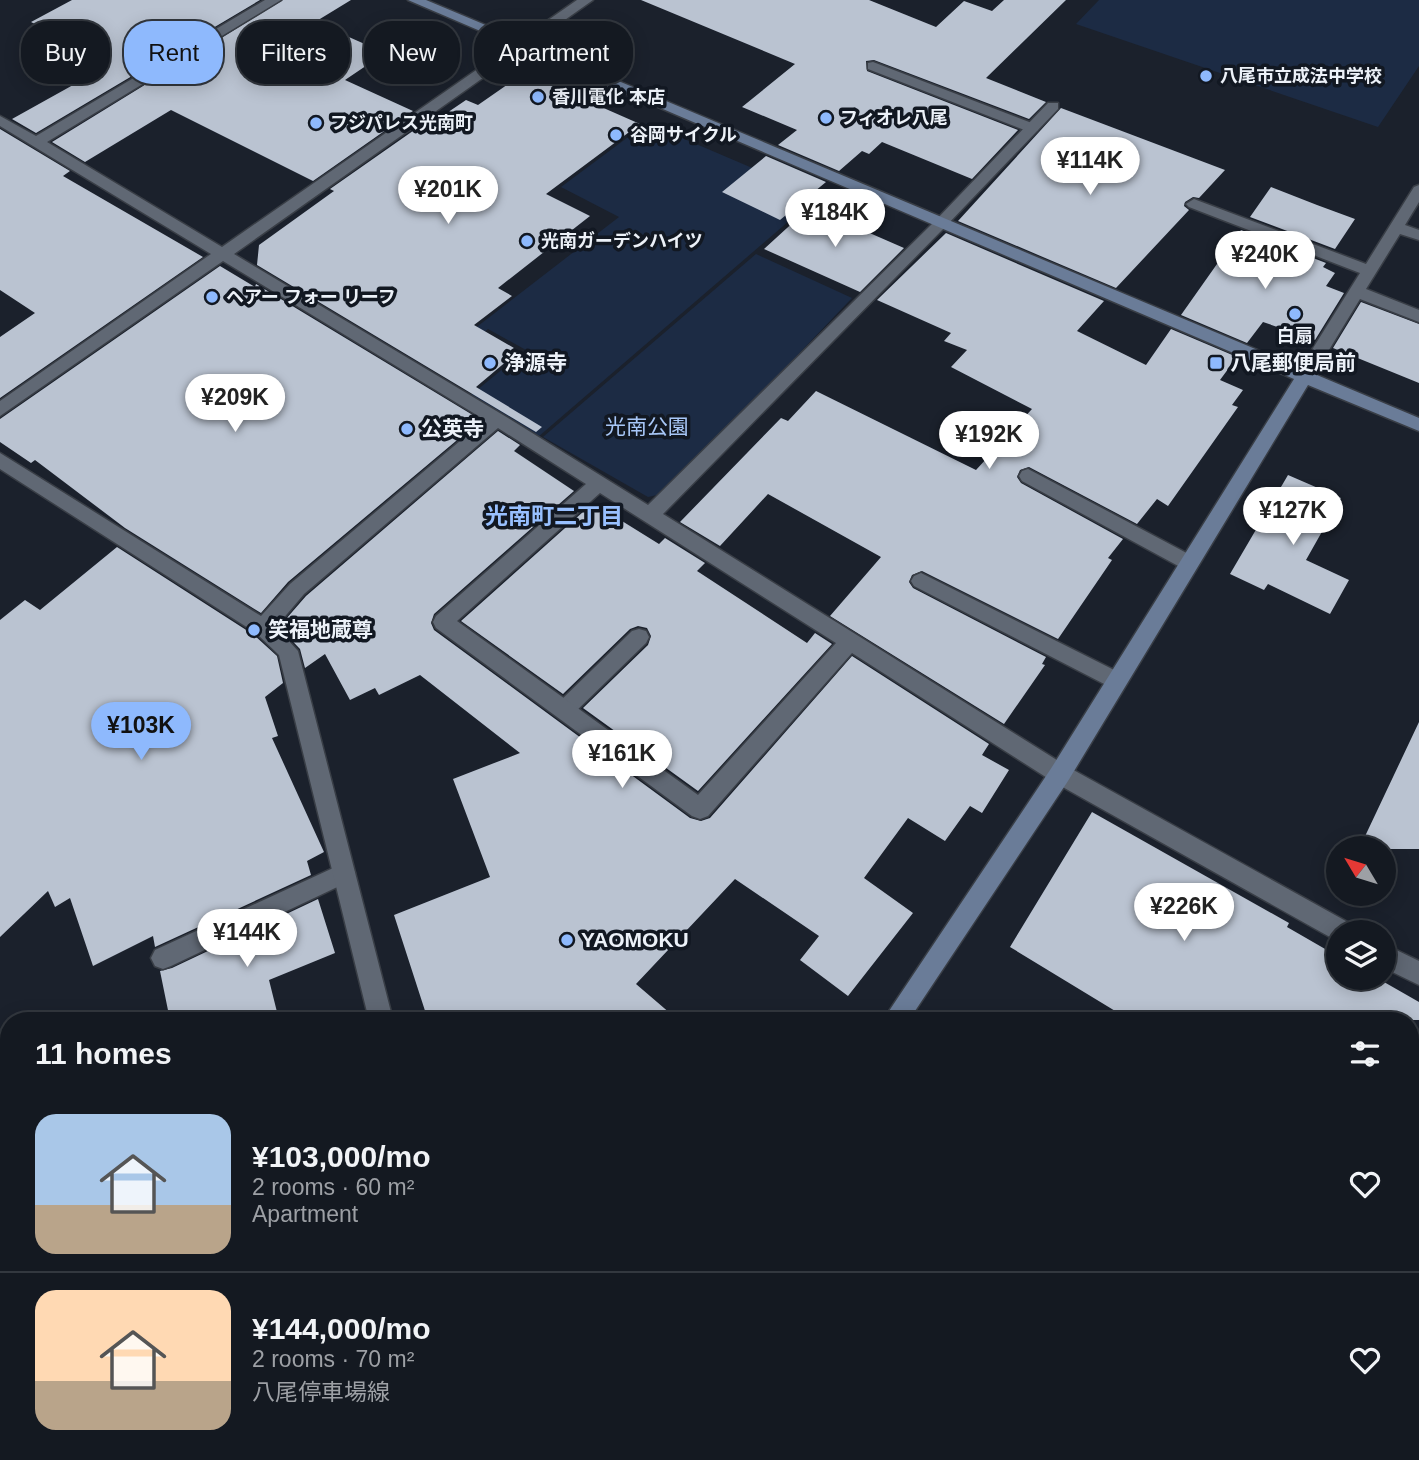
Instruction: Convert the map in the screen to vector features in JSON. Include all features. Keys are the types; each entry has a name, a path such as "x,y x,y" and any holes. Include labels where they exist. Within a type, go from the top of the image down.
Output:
{"street":[{"path":"36,142 274,0"},
{"path":"415,0 474,26"},
{"path":"556,21 586,0"},
{"path":"873,66 1032,128"},
{"path":"0,410 474,79"},
{"path":"611,84 1419,425"},
{"path":"650,515 941,223 1053,106"},
{"path":"0,121 498,419 1060,774 1326,922"},
{"path":"900,1012 1060,774 1419,190"},
{"path":"1194,204 1369,271"},
{"path":"1396,227 1419,235"},
{"path":"1356,291 1419,316"},
{"path":"263,627 297,589 498,419"},
{"path":"0,460 263,627 288,651 379,1012"},
{"path":"1028,476 1189,563"},
{"path":"599,483 443,622 701,809 850,642"},
{"path":"921,581 1117,681"},
{"path":"564,710 639,637"},
{"path":"163,958 344,873"},
{"path":"1396,962 1419,974"}],"green space":[{"path":"1099,0 1419,0 1419,66 1378,127 1076,24"},
{"path":"647,123 818,196 538,437 471,395 526,350 488,329 438,369 430,363 619,217 561,187"},
{"name":"光南公園","path":"756,254 852,298 666,493 648,497 543,437"}],"building":[{"path":"72,0 260,0 223,22 124,21 124,81 36,133 12,119 75,84 110,84 110,21 33,21"},
{"path":"283,0 351,0 317,21 249,21"},
{"path":"641,0 869,0 936,27 964,1 992,11 1004,0 1066,0 986,78 1046,102 1029,119 874,60 866,61 867,71 1018,130 972,179 882,142 869,154 862,151 839,171 778,145 797,130 742,107 795,64"},
{"path":"237,28 237,84 350,82 413,111 313,181 171,110 85,162 52,142 146,84 223,84 223,37"},
{"path":"350,38 364,44 364,67 350,77"},
{"path":"508,84 549,84 640,124 546,194 590,216 498,288 512,296 474,325 514,348 503,357 508,360 476,387 542,427 536,432 257,265 259,245 334,191 330,189 430,119 435,121 466,100 478,105"},
{"path":"1061,108 1225,170 1199,198 1193,197 1185,202 1184,206 1189,210 1116,288 958,221"},
{"path":"0,129 70,171 63,176 203,257 0,398 0,337 35,313 0,290"},
{"path":"766,156 826,182 780,220 722,192"},
{"path":"1271,187 1355,219 1335,249 1250,217"},
{"path":"810,207 904,248 860,292 764,249"},
{"path":"1241,230 1326,263 1323,267 1335,273 1326,286 1344,293 1315,340 1263,322 1247,343 1181,315"},
{"path":"946,233 1104,301 1077,331 1146,365 1171,329 1237,357 1220,380 1243,390 1232,405 1238,407 1168,506 1157,499 1137,524 1029,467 1020,470 1017,477 1021,483 1123,539 1108,558 1112,560 1058,639 922,571 912,575 909,582 913,588 1046,657 1042,664 1045,665 1004,724 830,616 881,557 768,494 720,546 680,522 781,418 788,421 816,391 976,470 1032,409 951,367 967,350 944,341 951,333 877,300"},
{"path":"220,266 255,287 256,284 481,420 288,582 261,613 125,528 35,460 31,463 0,442 0,419"},
{"path":"1361,302 1419,324 1419,383 1333,348"},
{"path":"498,431 520,445 514,451 574,491 434,614 431,623 434,630 690,818 701,821 710,818 852,656 989,744 982,755 1009,770 982,813 970,806 945,841 908,818 864,878 913,913 848,996 800,960 819,936 735,879 636,984 669,1012 425,1012 394,915 490,877 453,779 520,753 420,675 379,695 375,688 350,700 325,654 305,668 300,649 279,627 306,596"},
{"path":"1288,475 1341,498 1306,560 1349,580 1330,614 1268,584 1264,590 1230,574"},
{"path":"593,503 659,544 665,538 705,563 697,571 807,643 815,633 832,644 698,791 583,708 648,645 651,636 647,628 638,626 630,629 563,694 461,621"},
{"path":"117,547 254,635 277,656 283,683 265,697 278,736 272,738 324,852 307,861 311,875 155,947 153,936 93,966 70,898 55,907 48,891 0,937 0,620 25,600 40,610"},
{"path":"1419,722 1419,849 1396,849 1396,836 1365,836"},
{"path":"1092,812 1289,923 1287,927 1326,950 1326,990 1396,989 1419,1002 1419,1012 1117,1012 1010,947"},
{"path":"318,899 335,953 269,980 277,1012 168,1012 160,971 172,968"}],"place":[{"name":"八尾市立成法中学校","path":"1206,76"},
{"name":"香川電化 本店","path":"538,97"},
{"name":"フィオレ八尾","path":"826,118"},
{"name":"フジパレス光南町","path":"316,123"},
{"name":"谷岡サイクル","path":"616,135"},
{"name":"光南ガーデンハイツ","path":"527,241"},
{"name":"ヘアー フォー リーフ","path":"212,297"},
{"name":"白扇","path":"1295,314"},
{"name":"浄源寺","path":"490,363"},
{"name":"八尾郵便局前","path":"1216,363"},
{"name":"公英寺","path":"407,429"},
{"name":"笑福地蔵尊","path":"254,630"},
{"name":"YAOMOKU","path":"567,940"}],"district":[{"name":"光南町二丁目","path":"554,516"}]}
